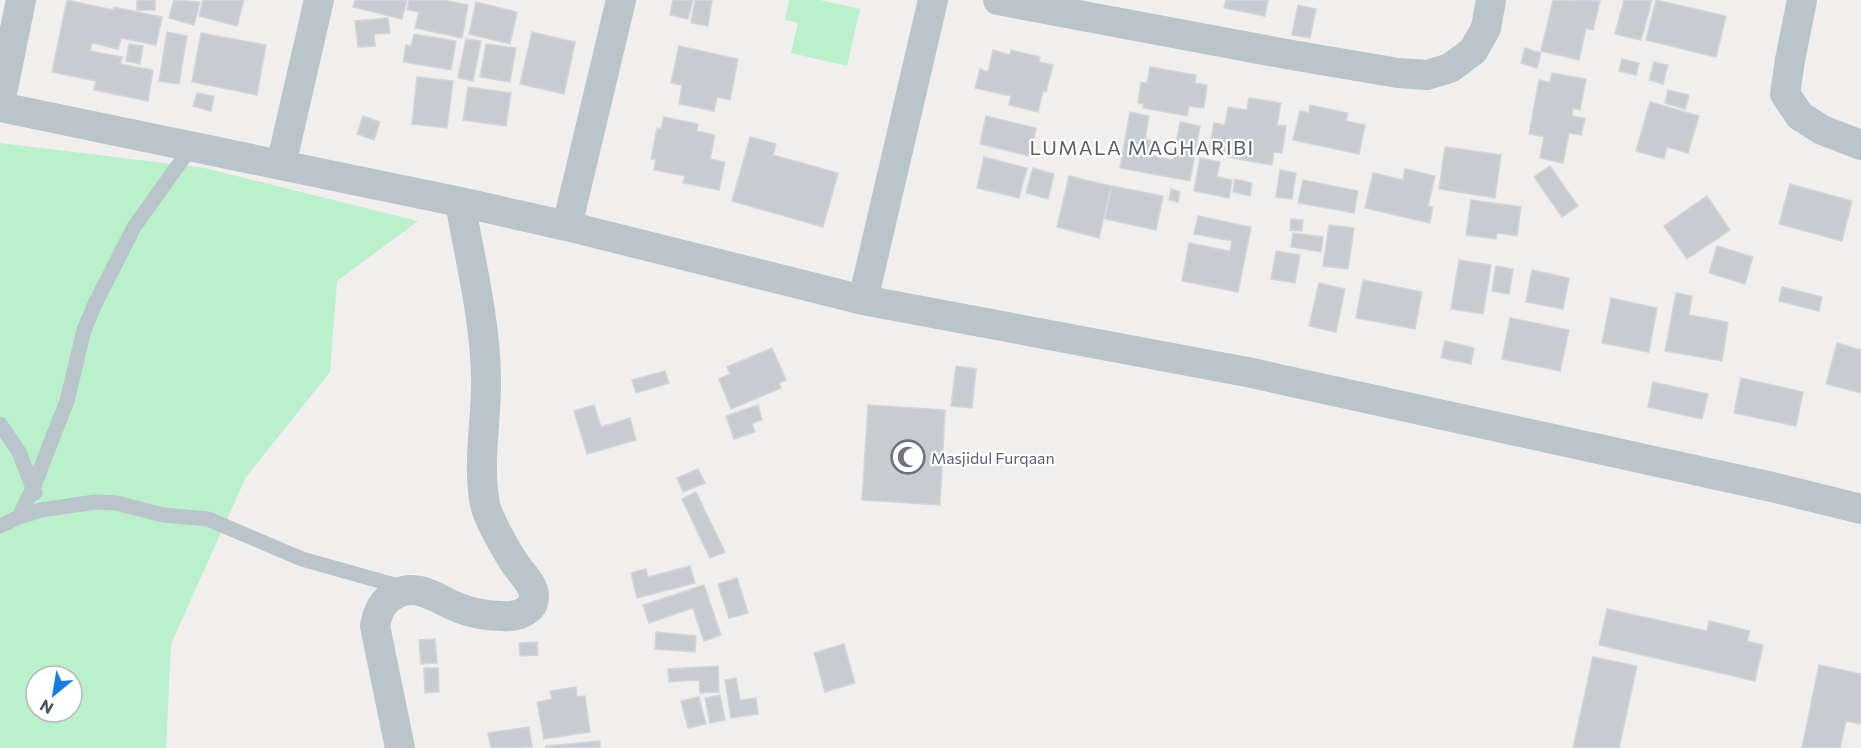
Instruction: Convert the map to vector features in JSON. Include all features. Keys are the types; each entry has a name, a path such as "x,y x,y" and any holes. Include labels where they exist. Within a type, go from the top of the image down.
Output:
{"street":[{"path":"21,0 0,105 567,226 863,300 1247,372 1861,509"},
{"path":"281,165 319,0"},
{"path":"567,226 621,0"},
{"path":"863,300 933,0"},
{"path":"999,0 1286,54 1398,73 1427,75 1450,68 1473,51 1486,28 1491,0"},
{"path":"1802,0 1785,94 1800,116 1822,130 1861,145"},
{"path":"400,748 375,626 378,610 387,598 406,588 424,592 484,616 509,616 524,613 533,604 534,596 485,506 483,473 485,346 460,202"}],"lane":[{"path":"19,517 33,488 67,401 84,330 95,304 134,227 192,146"},
{"path":"0,424 19,452 41,510"},
{"path":"0,526 41,510 95,502 116,502 163,515 208,519 302,559 406,588"}],"green space":[{"path":"789,0 820,0 860,9 847,66 791,53 798,23 785,20"},
{"path":"0,143 205,168 418,221 337,281 330,372 246,477 171,644 166,748 0,748"}],"building":[{"path":"67,0 162,17 156,45 121,38 118,49 92,43 90,51 122,57 120,64 153,70 148,101 94,90 96,81 52,72"},
{"path":"137,0 155,0 155,10 137,10"},
{"path":"174,0 200,2 194,25 169,18"},
{"path":"203,0 244,0 237,26 199,16"},
{"path":"355,0 407,0 402,19 353,7"},
{"path":"409,0 444,0 468,5 462,38 415,28 419,12 407,10"},
{"path":"673,0 693,0 688,19 670,15"},
{"path":"695,0 712,0 708,26 691,23"},
{"path":"1226,0 1268,0 1265,16 1224,8"},
{"path":"1553,0 1600,1 1593,30 1586,28 1579,60 1541,51"},
{"path":"1624,0 1652,0 1641,40 1615,34"},
{"path":"1656,0 1726,16 1716,57 1646,40"},
{"path":"476,2 517,12 510,44 469,34"},
{"path":"1298,5 1316,9 1310,38 1292,35"},
{"path":"388,18 390,33 374,34 375,46 358,47 355,21"},
{"path":"167,32 187,36 179,84 159,81"},
{"path":"532,32 575,42 564,94 520,84"},
{"path":"201,33 266,45 257,95 192,82"},
{"path":"414,34 456,41 451,70 403,62 406,45 411,46"},
{"path":"466,39 481,41 473,81 458,78"},
{"path":"129,44 143,46 140,64 126,61"},
{"path":"486,44 516,48 510,82 480,77"},
{"path":"679,46 738,59 730,100 717,97 714,111 679,104 682,85 671,83"},
{"path":"1525,48 1541,53 1537,68 1521,63"},
{"path":"993,50 1010,55 1011,50 1040,57 1039,62 1053,65 1038,112 1009,105 1011,96 975,88 980,69 988,72"},
{"path":"1622,59 1639,63 1636,75 1619,71"},
{"path":"1654,62 1668,65 1663,84 1649,80"},
{"path":"1150,67 1196,75 1195,83 1207,85 1204,108 1189,106 1187,116 1143,108 1144,104 1138,103 1141,82 1147,83"},
{"path":"1552,73 1586,79 1580,110 1573,108 1572,116 1585,118 1581,135 1569,133 1563,163 1540,158 1544,137 1529,134 1539,80 1550,82"},
{"path":"417,77 453,81 447,128 412,124"},
{"path":"468,87 511,93 506,126 463,120"},
{"path":"1668,90 1689,95 1685,109 1665,103"},
{"path":"197,93 214,96 211,111 193,106"},
{"path":"1249,98 1281,103 1277,125 1286,126 1282,153 1274,152 1272,165 1227,157 1228,154 1209,150 1214,123 1225,125 1228,107 1247,110"},
{"path":"1650,102 1699,116 1688,153 1667,147 1664,159 1636,151"},
{"path":"1310,105 1348,113 1346,121 1365,125 1359,154 1293,140 1300,111 1309,113"},
{"path":"1130,112 1149,116 1145,139 1154,141 1152,156 1173,160 1180,122 1200,126 1190,181 1120,168"},
{"path":"363,116 380,122 374,140 357,134"},
{"path":"986,116 1036,128 1030,156 980,144"},
{"path":"664,117 698,124 697,131 715,135 710,159 725,162 719,190 683,183 685,176 654,170 656,160 651,159 657,128 661,129"},
{"path":"750,137 776,144 773,155 838,173 823,227 732,201"},
{"path":"1445,147 1501,155 1495,198 1439,189"},
{"path":"984,157 1027,168 1019,198 977,188"},
{"path":"1200,158 1220,162 1217,177 1232,180 1229,198 1194,191"},
{"path":"1550,166 1578,206 1562,217 1534,177"},
{"path":"1033,168 1054,174 1048,199 1026,193"},
{"path":"1405,169 1435,176 1428,206 1433,207 1430,223 1365,208 1373,173 1403,180"},
{"path":"1280,170 1296,173 1292,199 1276,197"},
{"path":"1069,176 1111,186 1099,238 1057,227"},
{"path":"1235,179 1252,183 1250,196 1233,192"},
{"path":"1303,180 1358,191 1354,213 1298,203"},
{"path":"1790,184 1852,201 1842,241 1779,224"},
{"path":"1112,186 1163,196 1156,230 1105,219"},
{"path":"1171,189 1180,192 1178,202 1169,200"},
{"path":"1707,196 1730,230 1687,259 1664,226"},
{"path":"1471,200 1521,207 1517,236 1497,233 1496,239 1466,235"},
{"path":"1198,216 1251,227 1238,292 1182,281 1189,243 1230,251 1232,241 1194,234"},
{"path":"1291,219 1303,220 1302,231 1290,230"},
{"path":"1329,225 1354,228 1348,269 1323,266"},
{"path":"1293,233 1323,237 1321,252 1291,247"},
{"path":"1717,246 1753,257 1745,284 1709,273"},
{"path":"1276,251 1300,255 1295,283 1271,279"},
{"path":"1459,260 1491,265 1483,314 1451,309"},
{"path":"1496,266 1513,269 1509,294 1492,291"},
{"path":"1532,270 1569,278 1563,309 1526,302"},
{"path":"1363,280 1422,292 1415,329 1356,318"},
{"path":"1319,283 1345,289 1336,332 1309,326"},
{"path":"1782,287 1822,297 1819,311 1779,301"},
{"path":"1676,293 1692,296 1689,315 1728,322 1722,361 1665,351"},
{"path":"1611,298 1657,308 1649,352 1602,343"},
{"path":"1510,318 1569,330 1560,371 1502,359"},
{"path":"1445,341 1474,348 1471,364 1441,358"},
{"path":"1837,343 1861,350 1861,393 1826,384"},
{"path":"772,348 786,380 779,383 781,388 731,409 719,379 730,374 727,367"},
{"path":"956,366 976,369 972,408 951,406"},
{"path":"665,371 669,383 636,393 632,380"},
{"path":"1741,378 1803,392 1796,426 1734,413"},
{"path":"1653,382 1708,394 1702,419 1648,407"},
{"path":"594,405 601,427 630,418 636,440 587,454 574,411"},
{"path":"758,405 762,420 752,423 755,432 734,439 726,416"},
{"path":"868,405 945,410 940,505 862,500"},
{"path":"698,469 705,483 683,492 677,478"},
{"path":"696,492 725,552 710,558 682,499"},
{"path":"690,566 695,583 637,598 631,573 646,569 648,577"},
{"path":"737,578 748,613 729,618 718,584"},
{"path":"704,585 721,635 704,641 693,608 649,623 643,605"},
{"path":"1607,609 1707,631 1709,621 1750,631 1747,641 1763,645 1755,681 1599,645"},
{"path":"656,632 696,636 695,652 655,649"},
{"path":"435,639 437,663 421,664 419,640"},
{"path":"537,642 538,655 520,656 519,643"},
{"path":"844,644 855,683 825,692 814,653"},
{"path":"1593,657 1637,666 1619,748 1573,748"},
{"path":"1819,665 1861,674 1861,724 1846,721 1840,748 1802,748"},
{"path":"718,666 719,692 700,693 699,680 669,682 668,669"},
{"path":"424,668 438,668 439,692 425,693"},
{"path":"736,678 740,700 756,698 758,714 731,718 725,680"},
{"path":"576,687 577,697 585,696 590,732 544,739 537,702 552,699 550,691"},
{"path":"720,695 725,720 710,723 705,698"},
{"path":"699,697 706,724 688,728 681,701"},
{"path":"529,727 532,747 491,748 488,733"},
{"path":"600,741 600,748 546,748 546,746"}],"place":[{"name":"Masjidul Furqaan","path":"908,457"}],"district":[{"name":"LUMALA MAGHARIBI","path":"1142,147"}]}
